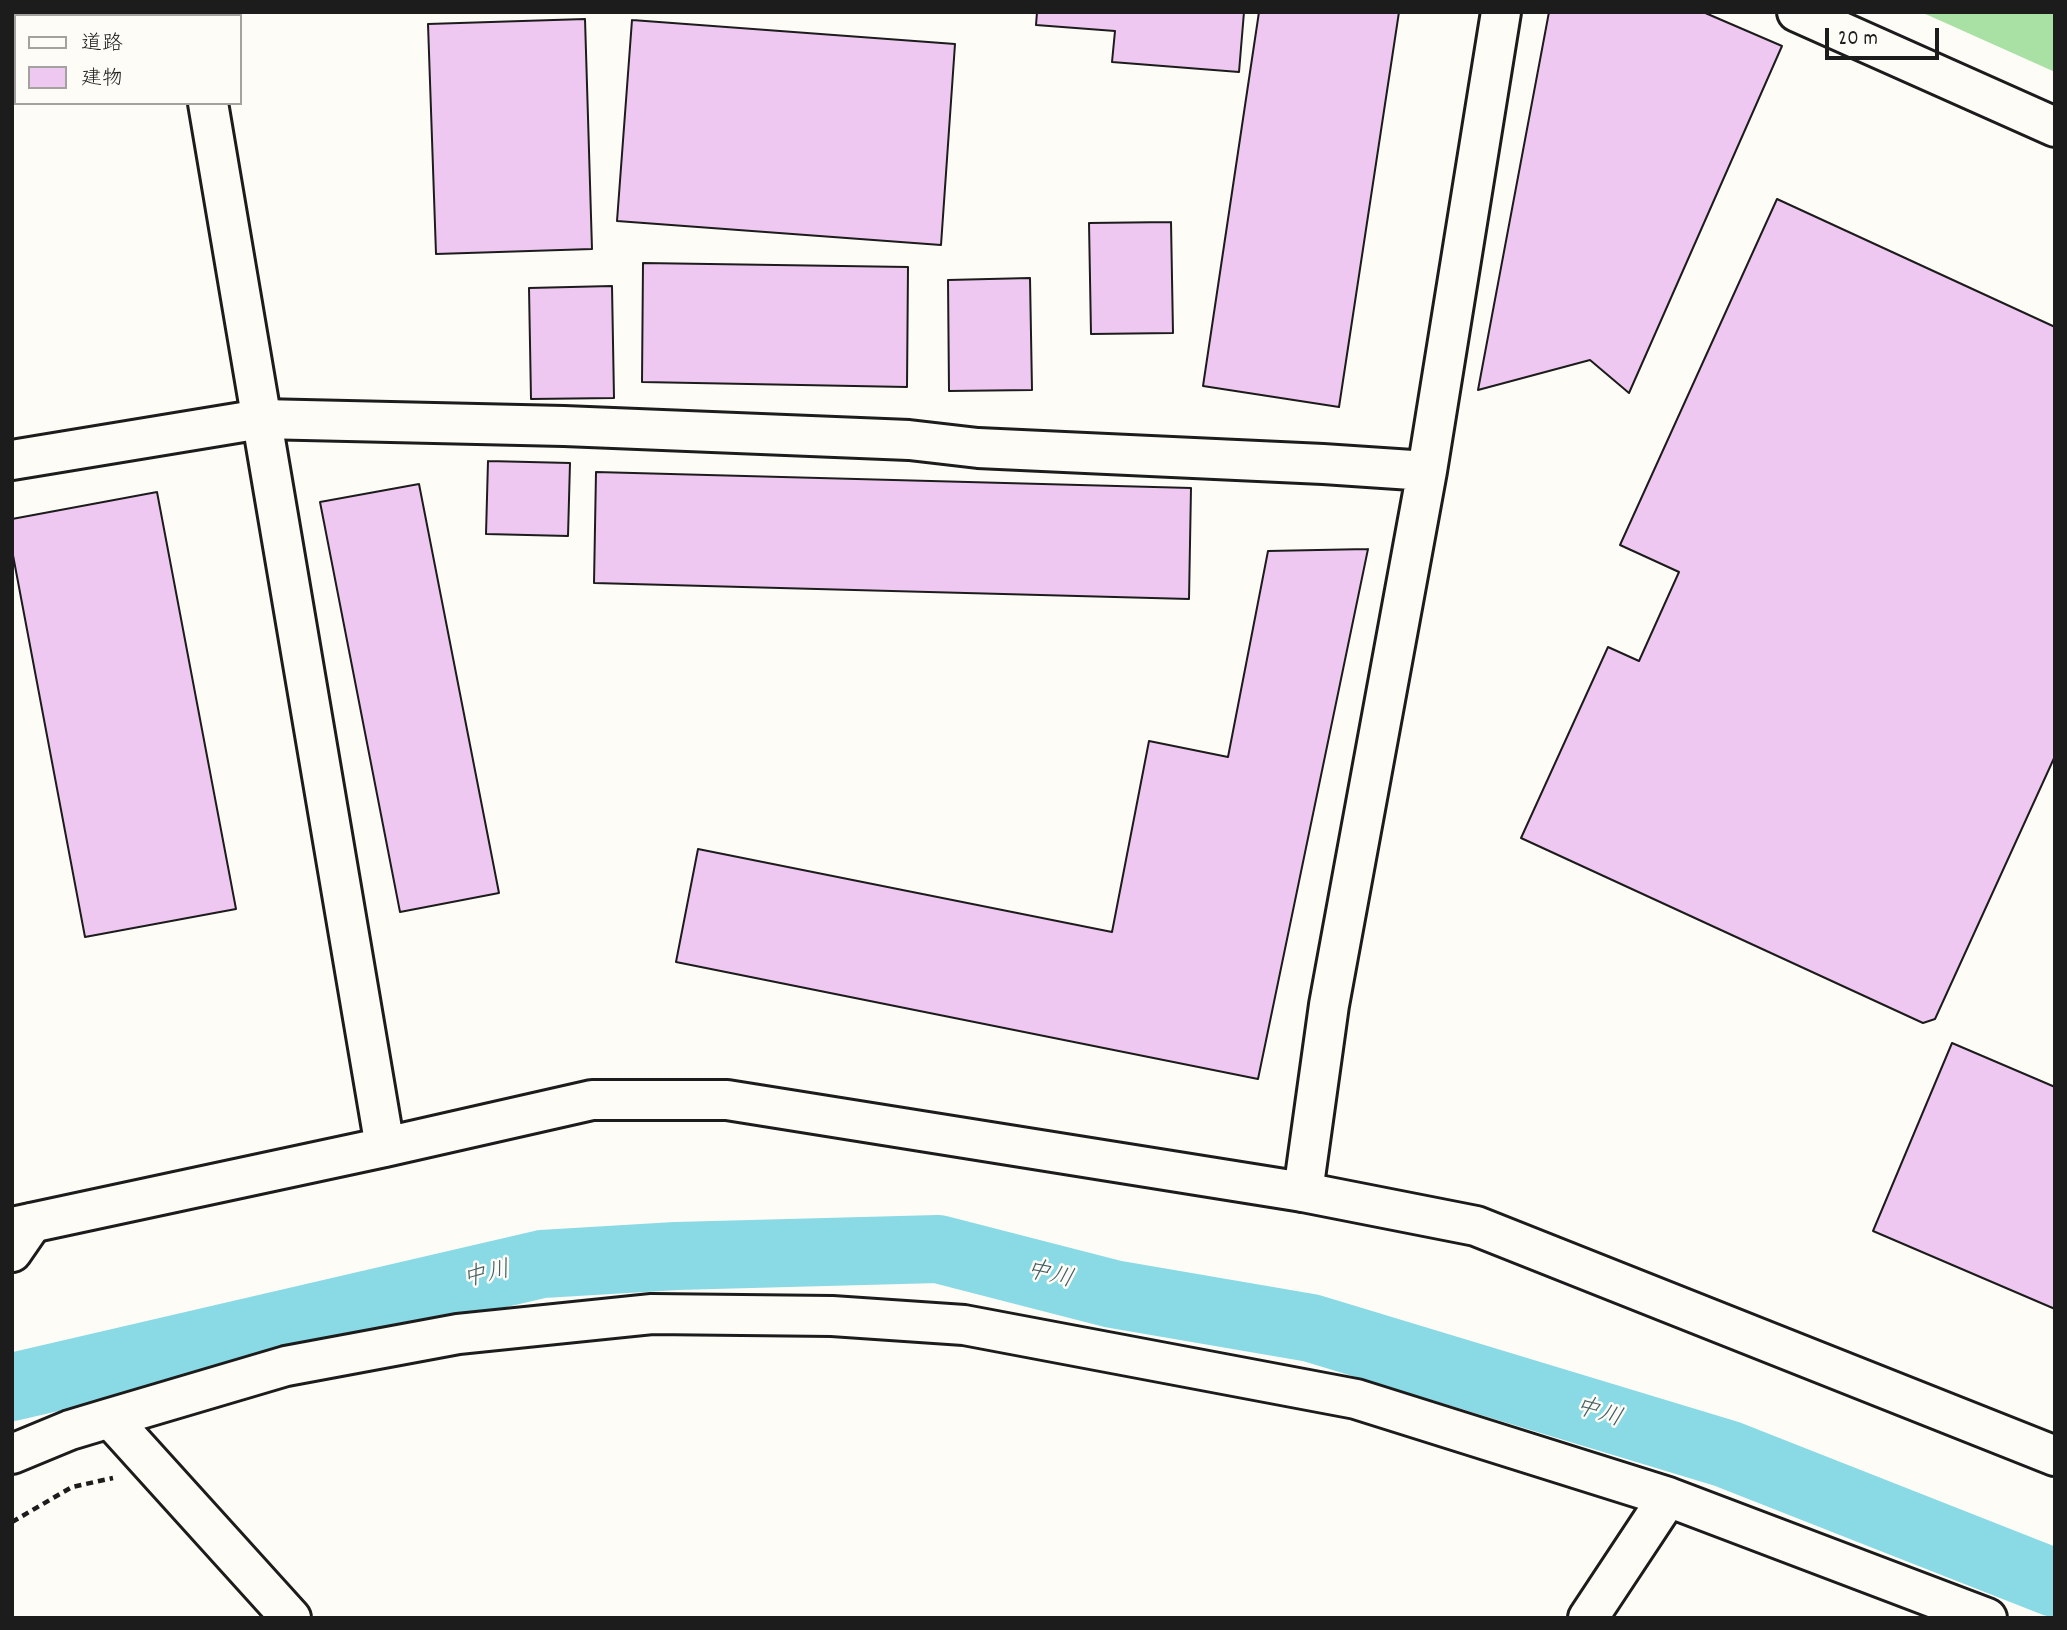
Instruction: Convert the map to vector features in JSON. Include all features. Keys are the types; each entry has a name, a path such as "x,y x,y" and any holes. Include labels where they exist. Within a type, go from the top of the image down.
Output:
{"street":[{"path":"1303,1192 1329,1005 1427,471 1501,12"},
{"path":"1797,12 2055,127"},
{"path":"208,105 385,1147"},
{"path":"12,460 261,419 564,426 882,439 978,448 1427,471"},
{"path":"19,1234 592,1100 727,1100 1303,1192 1476,1226 2055,1456"},
{"path":"12,1454 70,1430 286,1366 458,1334 652,1314 832,1317 964,1325 1356,1399 1668,1497 1987,1618"},
{"path":"110,1418 291,1618"},
{"path":"1588,1618 1668,1497"}],"path":[{"path":"12,1521 72,1487 114,1478 148,1460"}],"green space":[{"path":"1921,12 2055,12 2055,72"}],"building":[{"path":"1037,12 1244,12 1239,72 1112,62 1115,31 1036,25"},
{"path":"1259,12 1399,12 1339,407 1203,386"},
{"path":"1549,12 1703,12 1782,46 1629,393 1590,360 1478,390"},
{"path":"585,19 592,249 436,254 428,24"},
{"path":"632,20 955,44 941,245 617,221"},
{"path":"1777,199 2055,327 2055,756 1935,1019 1923,1023 1521,838 1608,647 1639,661 1679,572 1620,545"},
{"path":"1171,222 1173,333 1091,334 1089,223"},
{"path":"643,263 908,267 907,387 642,382"},
{"path":"1030,278 1032,390 949,391 948,280"},
{"path":"612,286 614,398 531,399 529,288"},
{"path":"488,461 570,463 568,536 486,534"},
{"path":"596,472 1191,488 1189,599 594,583"},
{"path":"419,484 499,893 400,912 320,502"},
{"path":"157,492 236,909 85,937 12,550 12,519"},
{"path":"1368,549 1258,1079 676,962 698,849 1112,932 1149,741 1228,757 1268,551"},
{"path":"1952,1043 2055,1087 2055,1309 1873,1231"}],"waterway":[{"name":"中川","path":"12,1387 542,1264 676,1256 938,1249 1113,1294 1311,1328 1727,1454 2055,1583"}]}
